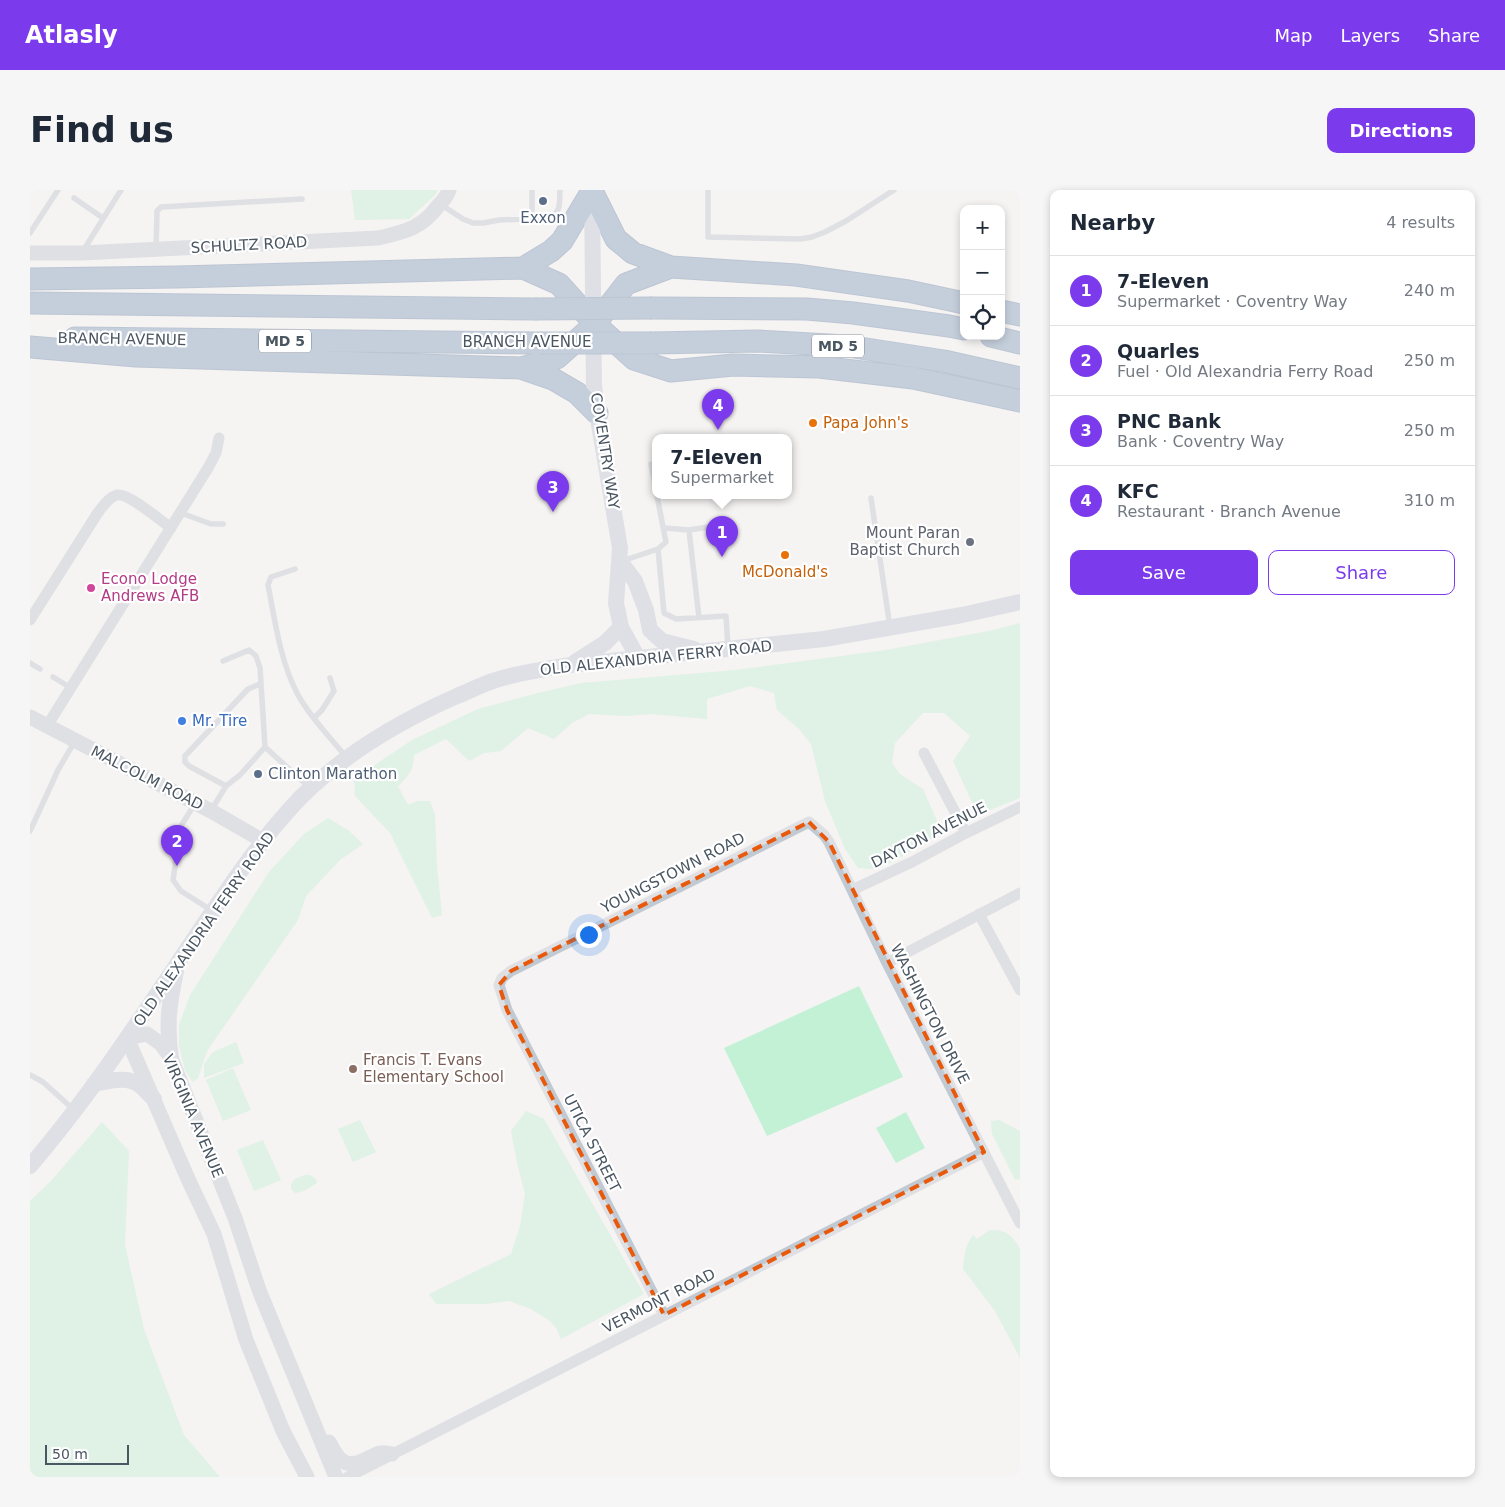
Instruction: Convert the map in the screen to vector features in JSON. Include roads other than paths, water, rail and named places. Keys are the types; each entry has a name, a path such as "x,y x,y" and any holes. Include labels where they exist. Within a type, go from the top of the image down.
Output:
{"highway":[{"path":"592,190 616,239 633,253 671,267 796,275 908,291 960,302"},
{"path":"522,268 562,241 592,190"},
{"path":"521,368 557,358 594,324 626,284 671,267"},
{"path":"30,279 522,268 559,284 594,324 634,359 671,371 733,365 819,367 913,378 1020,400"},
{"name":"MD 5","path":"30,303 535,309 807,309 852,313 960,328"},
{"path":"1005,312 1020,315"},
{"name":"BRANCH AVENUE","path":"30,338 540,343 758,341 847,346 944,361 1020,378"},
{"path":"1005,339 1020,343"},
{"path":"30,347 136,356 521,368 553,379 577,394 597,413"}],"main road":[{"name":"COVENTRY WAY","path":"592,190 594,385 618,539 620,561 616,603 621,627 638,658"},
{"path":"620,561 636,581 646,610 650,630 662,641 701,652"},
{"name":"OLD ALEXANDRIA FERRY ROAD","path":"33,1157 94,1084 213,911 284,815 311,788 348,759 378,738 422,712 496,680 571,665 824,638 962,615 1020,602"},
{"path":"638,658 646,610"},
{"path":"571,665 605,643 621,627"},
{"path":"171,1058 168,1028 170,998 177,964"},
{"path":"94,1084 120,1080 132,1081 142,1086 154,1099"}],"street":[{"name":"SCHULTZ ROAD","path":"30,252 82,253 378,238 410,231 430,218 449,190"},
{"path":"47,726 181,512 216,453 219,438"},
{"path":"30,620 97,514 115,495 121,495 133,501 171,528"},
{"name":"MALCOLM ROAD","path":"30,717 211,811 263,841"},
{"path":"924,753 966,833"},
{"name":"DAYTON AVENUE","path":"852,890 1020,807"},
{"name":"WASHINGTON DRIVE","path":"809,822 829,842 887,963 1020,1223"},
{"name":"YOUNGSTOWN ROAD","path":"500,982 511,971 809,822"},
{"path":"887,963 1020,893"},
{"path":"979,914 1020,990"},
{"name":"UTICA STREET","path":"500,982 499,988 507,1010 664,1316"},
{"name":"VIRGINIA AVENUE","path":"307,1477 283,1431 246,1340 214,1234 127,1038 148,1034 161,1044 171,1058 235,1218 258,1290 336,1477"},
{"name":"VERMONT ROAD","path":"348,1477 984,1152"},
{"path":"318,1432 328,1439 338,1458 345,1462 358,1463 382,1452 392,1454"}],"lane":[{"path":"30,233 58,190"},
{"path":"82,253 121,190"},
{"path":"532,190 532,219"},
{"path":"440,204 472,223 548,218 555,215 558,211 560,190"},
{"path":"708,190 708,237 800,238 826,232 894,190"},
{"path":"74,198 103,218"},
{"path":"156,249 157,212 161,207 302,199"},
{"path":"651,464 652,469"},
{"path":"871,498 890,627"},
{"path":"620,561 658,549 666,542 658,499"},
{"path":"181,512 211,524 223,524"},
{"path":"664,528 689,530 715,526"},
{"path":"689,530 699,618"},
{"path":"658,549 664,613 676,620 726,616 728,649"},
{"path":"294,569 271,577 268,585 281,650 297,693 314,718 348,759"},
{"path":"223,662 249,650 256,656 260,668 265,747 311,788"},
{"path":"30,663 40,669"},
{"path":"53,677 71,688"},
{"path":"314,718 322,710 334,691 330,678"},
{"path":"226,786 189,766 185,762 185,756 248,688 260,684"},
{"path":"30,831 58,770 75,741"},
{"path":"211,811 226,786 240,775 265,747"},
{"path":"195,803 181,826 173,880 181,891 213,911"},
{"path":"30,1074 43,1082 74,1110"}],"place":[{"name":"Exxon","path":"543,201"},
{"name":"Papa John's","path":"813,423"},
{"name":"KFC","path":"718,430"},
{"name":"PNC Bank","path":"553,512"},
{"name":"Mount Paran Baptist Church","path":"970,542"},
{"name":"McDonald's","path":"785,555"},
{"name":"7-Eleven","path":"722,557"},
{"name":"Econo Lodge Andrews AFB","path":"91,588"},
{"name":"Mr. Tire","path":"182,721"},
{"name":"Clinton Marathon","path":"258,774"},
{"name":"Quarles","path":"177,866"},
{"name":"Francis T. Evans Elementary School","path":"353,1069"}]}
